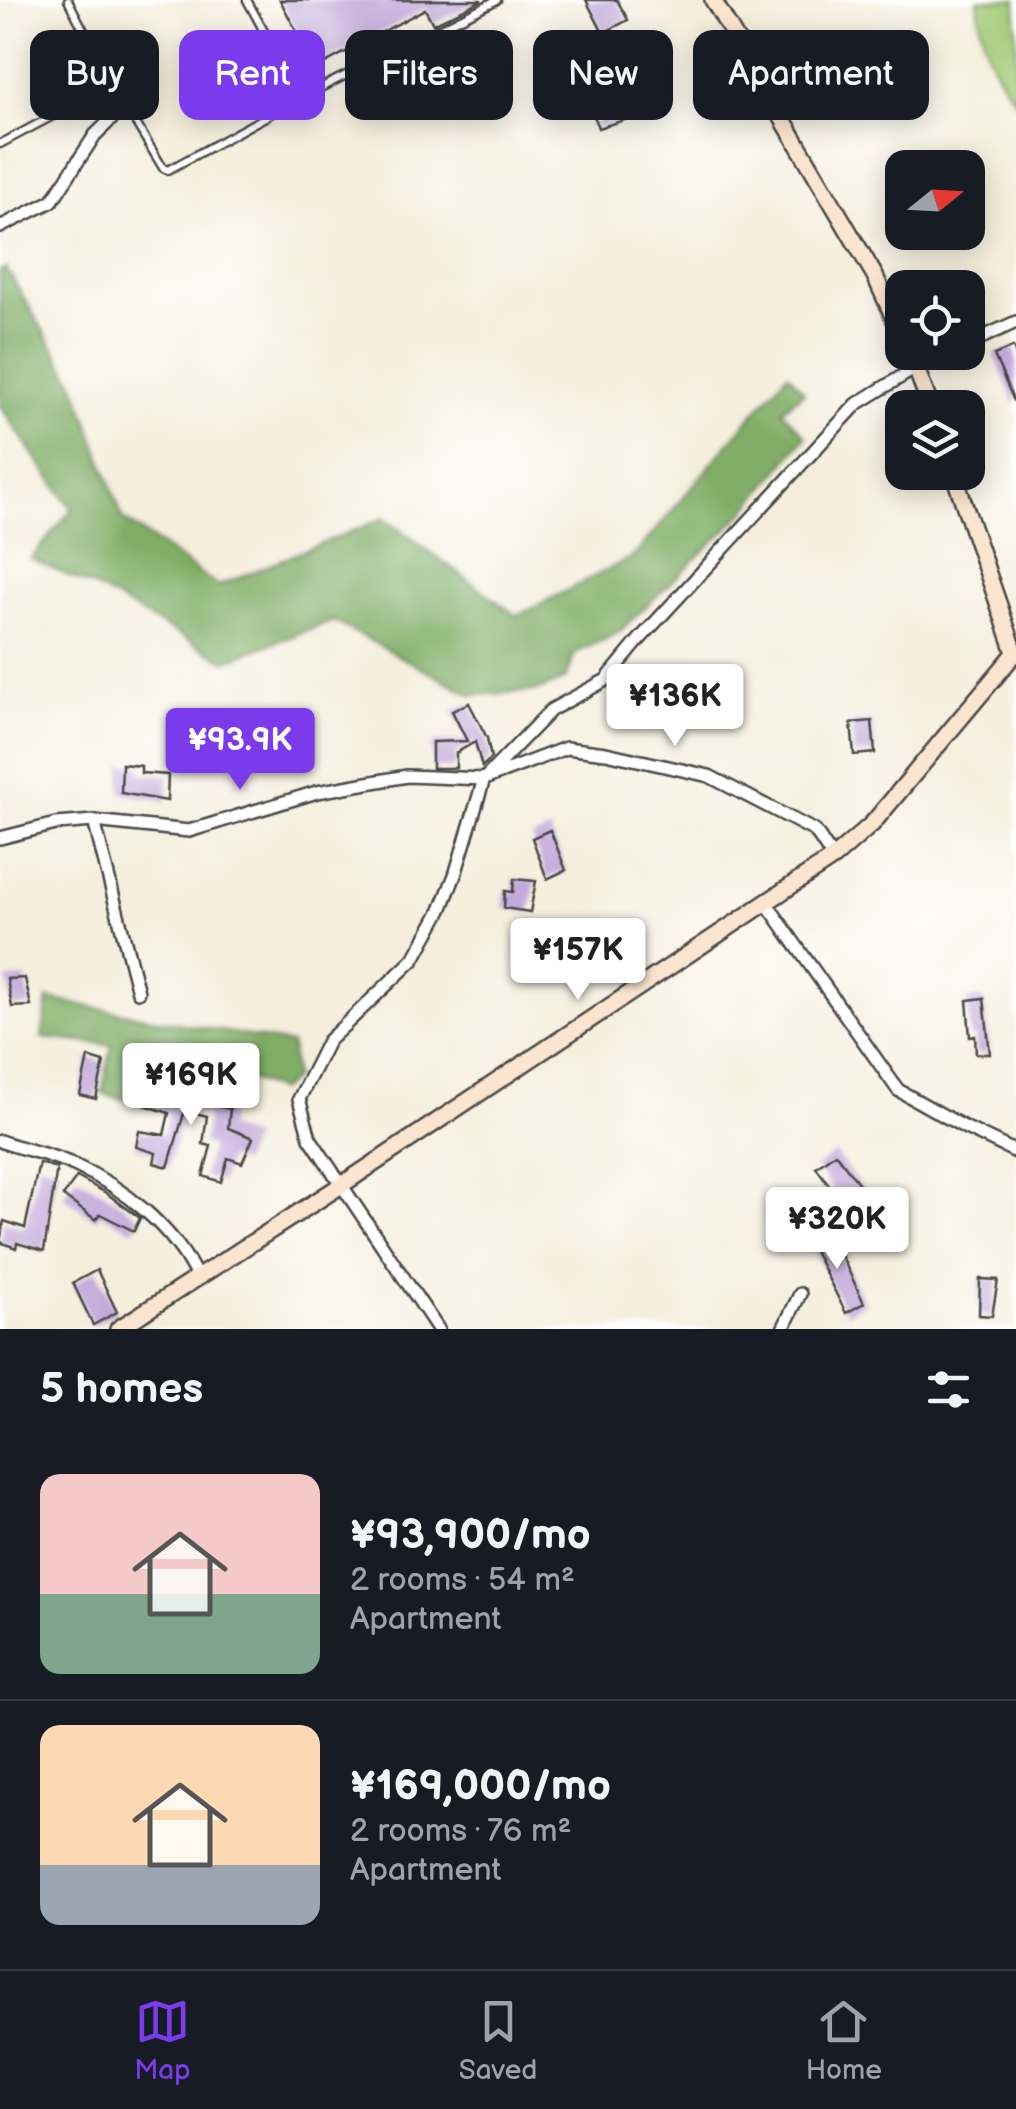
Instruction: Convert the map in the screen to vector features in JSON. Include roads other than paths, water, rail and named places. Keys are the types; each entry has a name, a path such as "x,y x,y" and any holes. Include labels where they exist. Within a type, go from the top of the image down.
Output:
{"street":[{"path":"713,0 885,298"},
{"path":"0,227 52,201 95,136 111,120"},
{"path":"985,336 1016,322"},
{"path":"438,1329 310,1138 299,1099 328,1041 414,959 455,875 484,778 551,710 606,680 638,640 857,404 900,370"},
{"path":"118,1329 767,904 833,858 872,824 1016,653 959,490"},
{"path":"0,838 56,824 94,820 189,832 335,789 406,776 484,778 566,748 710,776 815,831 833,858"},
{"path":"94,820 138,992"},
{"path":"767,904 898,1090 1016,1152"},
{"path":"0,1140 70,1163 107,1182 146,1211 190,1262 198,1279"},
{"path":"783,1329 800,1294"}],"lane":[{"path":"68,0 84,30"},
{"path":"247,0 263,30"},
{"path":"325,86 496,0"},
{"path":"0,144 45,120"},
{"path":"133,120 155,158 168,170 262,120"}]}
